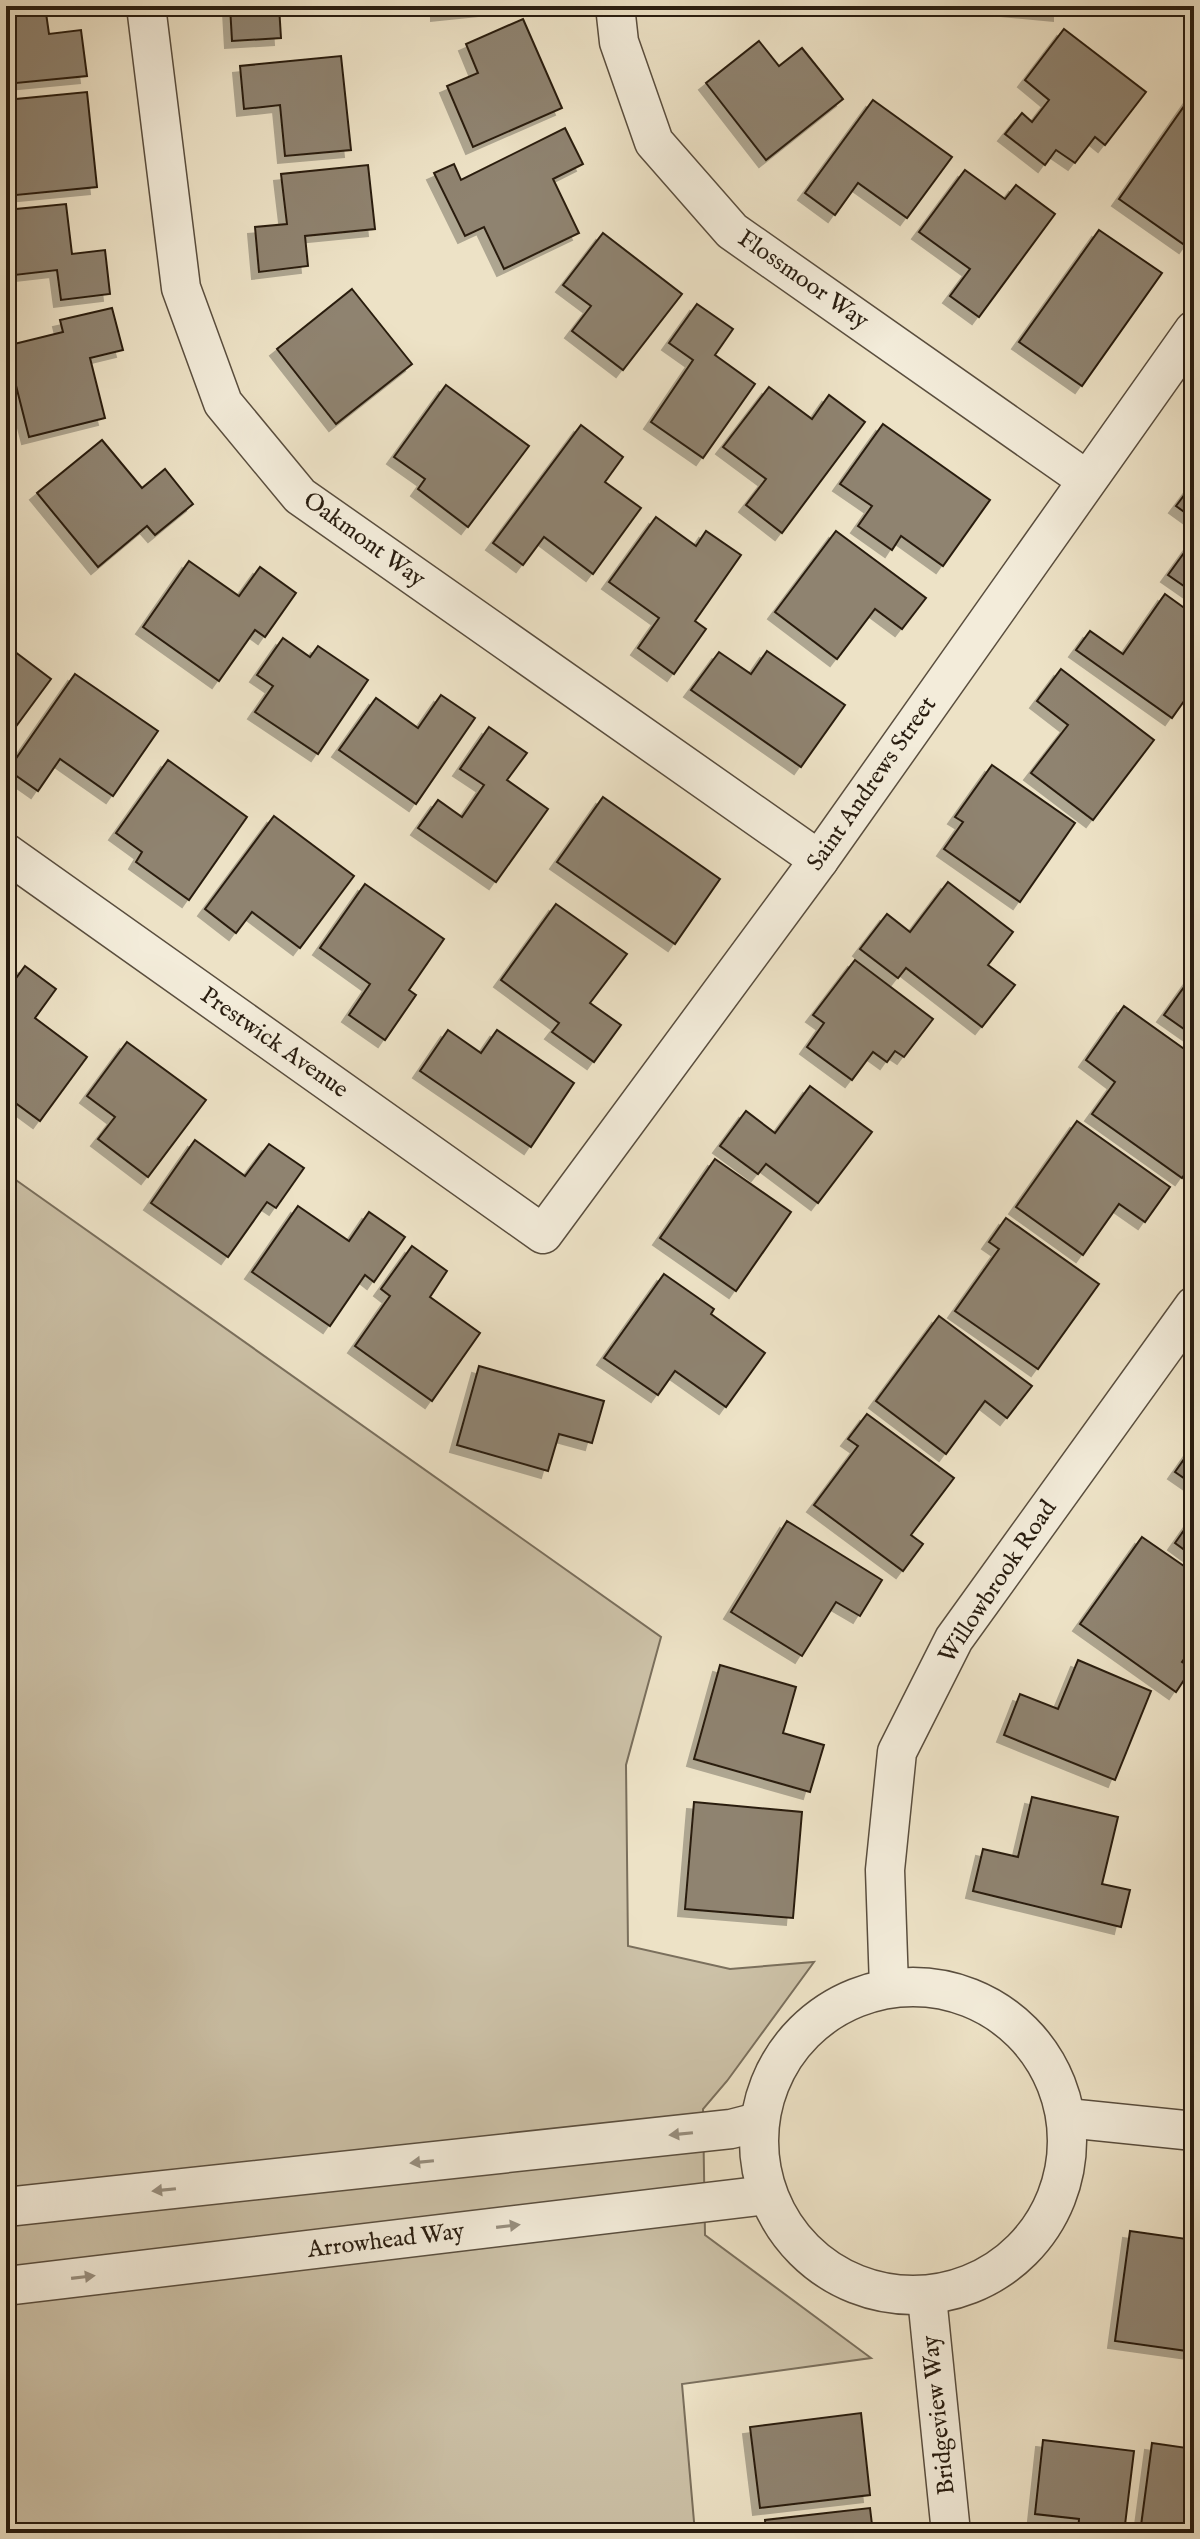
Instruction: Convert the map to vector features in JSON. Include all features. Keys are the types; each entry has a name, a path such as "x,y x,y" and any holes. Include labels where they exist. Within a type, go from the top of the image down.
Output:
{"street":[{"name":"Oakmont Way","path":"146,6 181,288 223,403 300,496 819,860"},
{"name":"Flossmoor Way","path":"615,6 619,42 654,142 732,231 1087,480"},
{"name":"Saint Andrews Street","path":"543,1234 819,860 1194,330"},
{"name":"Prestwick Avenue","path":"6,853 543,1234"},
{"name":"Willowbrook Road","path":"889,1987 885,1870 897,1752 954,1639 1194,1306"},
{"path":"889,1987 950,1991 1005,2016 1046,2061 1067,2118 1064,2181 1036,2238 987,2279 927,2297 859,2288 802,2252 766,2195 758,2122 772,2074 800,2033 841,2003 889,1987"},
{"path":"1067,2118 1194,2131"},
{"path":"6,2207 715,2131 758,2122"},
{"name":"Arrowhead Way","path":"6,2286 766,2195"},
{"name":"Bridgeview Way","path":"927,2297 951,2533"}],"shaded area":[{"path":"6,1173 661,1637 626,1765 628,1946 730,1969 814,1962 703,2109 705,2235 871,2358 682,2384 695,2533 6,2533"}],"building":[{"path":"6,6 45,6 49,34 81,30 87,76 6,84"},
{"path":"230,6 279,6 281,38 232,41"},
{"path":"438,6 504,6 504,7 438,14"},
{"path":"976,6 1060,6 1060,14"},
{"path":"523,19 562,108 473,147 447,86 478,73 466,44"},
{"path":"1064,29 1146,92 1105,145 1095,137 1075,163 1056,150 1045,165 1005,134 1022,113 1032,122 1049,100 1025,80"},
{"path":"759,41 779,66 802,48 843,99 766,160 706,83"},
{"path":"341,56 351,150 285,156 280,105 244,109 240,66"},
{"path":"87,92 97,187 6,196 6,100"},
{"path":"1194,92 1194,235 1186,246 1119,199"},
{"path":"873,100 952,157 907,218 858,183 835,215 805,193"},
{"path":"565,128 583,164 553,179 579,233 504,269 484,227 465,236 434,173 454,164 461,180"},
{"path":"368,165 375,229 305,236 308,266 259,272 255,227 287,224 281,174"},
{"path":"965,170 1005,199 1016,185 1055,214 979,317 950,296 970,269 919,232"},
{"path":"66,204 72,254 105,250 110,294 61,300 57,270 6,276 6,210"},
{"path":"1099,230 1162,273 1082,386 1019,342"},
{"path":"603,233 682,294 623,370 572,331 591,306 563,285"},
{"path":"352,289 412,364 336,424 277,349"},
{"path":"697,304 733,329 715,355 755,384 703,458 651,422 693,360 669,343"},
{"path":"112,308 123,350 90,358 105,418 29,437 6,346 63,332 60,320"},
{"path":"446,385 529,446 468,527 418,489 425,479 394,457"},
{"path":"769,387 812,419 829,395 865,422 782,533 746,505 766,479 723,447"},
{"path":"883,424 990,500 943,566 901,536 892,550 858,526 872,506 840,484"},
{"path":"581,425 623,457 605,482 641,508 593,574 544,537 523,565 493,543"},
{"path":"102,440 142,488 165,469 193,504 155,535 147,526 98,567 37,493"},
{"path":"1194,482 1194,519 1176,506"},
{"path":"656,517 696,546 706,531 741,555 695,621 706,629 674,674 638,648 659,618 609,582"},
{"path":"836,531 926,598 902,629 875,609 837,659 775,612"},
{"path":"1194,539 1194,593 1168,575"},
{"path":"189,561 239,596 260,567 296,593 265,637 255,630 219,681 143,627"},
{"path":"1165,594 1194,615 1194,687 1172,718 1076,650 1090,631 1123,654"},
{"path":"283,638 310,657 318,646 368,680 318,754 255,712 273,686 257,675"},
{"path":"6,645 51,679 6,740"},
{"path":"767,651 845,705 801,767 691,690 719,652 751,674"},
{"path":"1061,669 1154,740 1093,820 1031,773 1068,725 1037,701"},
{"path":"75,674 158,731 113,796 60,759 38,791 8,770"},
{"path":"441,695 475,718 416,804 339,750 376,698 418,728"},
{"path":"489,727 527,753 507,780 548,809 496,882 418,828 438,800 462,817 484,785 460,769"},
{"path":"168,760 247,817 189,900 136,862 142,852 116,833"},
{"path":"992,765 1075,823 1020,902 944,849 963,822 955,817"},
{"path":"603,797 720,879 675,944 557,862"},
{"path":"274,816 354,876 300,948 252,912 236,933 205,909"},
{"path":"948,882 1013,932 988,965 1015,985 982,1027 906,968 898,978 860,949 887,914 910,932"},
{"path":"365,884 444,939 409,990 416,995 385,1040 349,1015 370,984 320,948"},
{"path":"556,904 627,954 590,1003 621,1025 594,1062 552,1032 559,1023 501,980"},
{"path":"855,960 933,1019 904,1057 895,1051 887,1062 873,1052 852,1080 807,1047 824,1023 813,1015"},
{"path":"25,966 56,989 35,1018 87,1057 40,1121 6,1096 6,992"},
{"path":"1194,973 1194,1036 1164,1015"},
{"path":"1124,1006 1194,1056 1194,1161 1182,1178 1092,1114 1115,1082 1086,1060"},
{"path":"448,1030 481,1053 497,1030 574,1083 531,1147 420,1071"},
{"path":"127,1042 206,1100 148,1177 98,1139 115,1117 87,1096"},
{"path":"810,1086 872,1132 818,1203 766,1164 758,1174 720,1146 746,1111 775,1133"},
{"path":"1077,1121 1170,1187 1145,1222 1119,1204 1083,1255 1016,1207"},
{"path":"195,1140 245,1176 269,1144 304,1168 276,1208 267,1202 228,1257 151,1203"},
{"path":"715,1159 791,1212 736,1291 660,1238"},
{"path":"298,1206 349,1241 369,1212 405,1237 374,1282 365,1275 330,1326 252,1272"},
{"path":"1006,1218 1099,1284 1038,1369 955,1311 999,1249 989,1242"},
{"path":"412,1246 447,1271 430,1297 480,1333 432,1401 355,1346 390,1296 381,1289"},
{"path":"664,1274 714,1309 711,1314 765,1353 726,1407 675,1371 658,1395 604,1358"},
{"path":"939,1316 1032,1386 1007,1418 985,1401 946,1454 876,1401"},
{"path":"479,1366 604,1401 592,1443 559,1434 548,1471 457,1445"},
{"path":"867,1414 954,1478 911,1535 923,1544 903,1571 814,1505 858,1446 848,1439"},
{"path":"1194,1445 1194,1485 1175,1472"},
{"path":"1194,1516 1194,1557 1175,1543"},
{"path":"787,1521 882,1580 860,1616 836,1602 802,1656 731,1612"},
{"path":"1142,1537 1194,1573 1194,1645 1182,1662 1192,1668 1176,1692 1080,1624"},
{"path":"1078,1660 1151,1691 1115,1780 1004,1735 1020,1694 1058,1709"},
{"path":"720,1665 796,1687 783,1733 824,1745 810,1792 694,1759"},
{"path":"1032,1797 1118,1817 1102,1884 1130,1890 1121,1927 973,1891 983,1849 1018,1857"},
{"path":"694,1802 802,1812 793,1918 685,1909"},
{"path":"1130,2231 1194,2240 1194,2352 1115,2341"},
{"path":"861,2413 870,2495 760,2508 750,2427"},
{"path":"1043,2440 1134,2451 1124,2533 1078,2533 1079,2519 1035,2514"},
{"path":"1152,2443 1194,2449 1194,2533 1140,2533"},
{"path":"870,2508 873,2533 766,2533 765,2520"}]}
